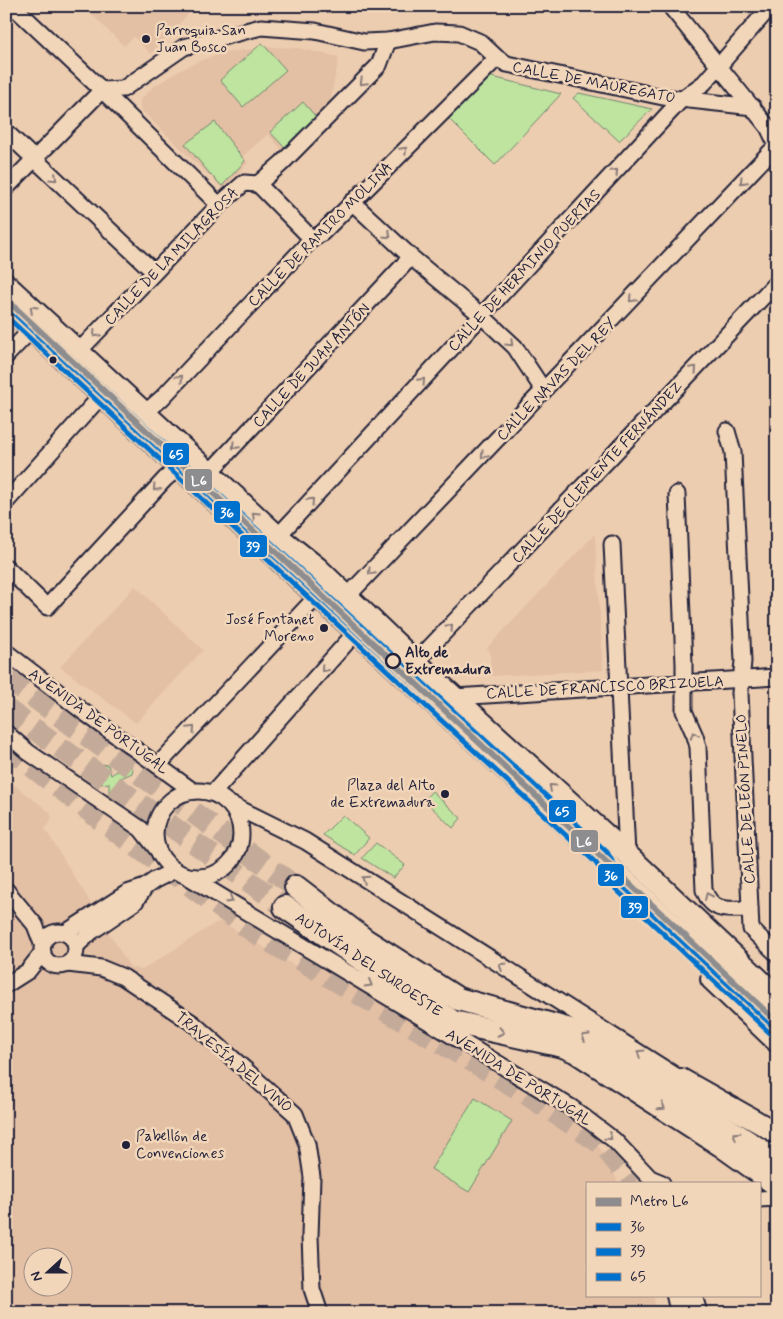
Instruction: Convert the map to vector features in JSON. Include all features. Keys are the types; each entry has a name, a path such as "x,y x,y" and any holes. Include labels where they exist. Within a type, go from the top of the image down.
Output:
{"highway":[{"name":"AUTOVÍA DEL SUROESTE","path":"296,887 365,940 458,999 578,1032 777,1161"},
{"name":"AUTOVÍA DEL SUROESTE","path":"285,907 453,1022 563,1046 574,1051 721,1145 777,1185"},
{"path":"678,1296 682,1313"}],"main road":[{"path":"6,284 79,351 107,389 146,412 185,462 210,472 278,536 332,581 416,662 447,704 593,849 777,1022"},
{"path":"6,306 107,389 185,462 317,596 356,632 447,704 627,854 777,996"},
{"path":"593,849 605,876 777,1042"},
{"path":"672,897 777,982"},
{"path":"681,1079 777,1133"}],"street":[{"path":"13,6 219,205"},
{"path":"670,6 753,107 768,127 777,146"},
{"name":"CALLE DE HERMINIO PUERTAS","path":"278,536 682,99 704,83 771,6"},
{"name":"CALLE DE MAUREGATO","path":"102,90 122,89 184,47 260,27 315,31 364,42 388,41 435,32 460,33 480,42 497,58 507,64 682,99 753,107"},
{"name":"CALLE DE LA MILAGROSA","path":"79,351 219,205 244,183 258,184 282,163 378,66 388,41"},
{"name":"CALLE DE RAMIRO MOLINA","path":"146,412 162,398 312,240 322,233 497,58"},
{"path":"6,188 102,90"},
{"path":"6,132 154,272"},
{"name":"CALLE NAVAS DEL REY","path":"333,611 777,146"},
{"path":"258,184 312,240"},
{"path":"352,202 411,257 482,316 515,347 544,391"},
{"name":"CALLE DE JUAN ANTÓN","path":"210,472 411,257"},
{"name":"CALLE DE CLEMENTE FERNÁNDEZ","path":"416,662 777,282"},
{"path":"6,356 32,329"},
{"path":"6,502 107,389"},
{"name":"CALLE DE LEÓN PINELO","path":"727,431 733,452 743,661 740,693 750,914"},
{"path":"6,567 47,607 185,462"},
{"path":"677,494 684,711 698,747 704,890 711,904 718,908 750,914 751,930 777,954"},
{"path":"612,544 627,854"},
{"path":"158,765 332,581"},
{"path":"213,793 356,632"},
{"name":"AVENIDA DE PORTUGAL","path":"6,652 85,713 193,791"},
{"name":"CALLE DE FRANCISCO BRIZUELA","path":"447,704 620,686 777,677"},
{"name":"AVENIDA DE PORTUGAL","path":"6,733 44,763 141,829 171,864 572,1108 614,1140 655,1181"},
{"path":"230,804 237,815 241,829 241,843 236,856 227,867 215,874 201,877 171,864 155,839 156,825 160,812 180,794 193,791 213,793 230,804 314,846 681,1079"},
{"path":"76,948 91,932 135,902 171,864"},
{"path":"28,971 43,949 44,941 127,893 150,884"},
{"path":"6,890 35,925 44,958 60,965"},
{"path":"6,985 28,971 60,965 75,957 76,948 72,937 35,925"},
{"name":"TRAVESÍA DEL VINO","path":"76,948 101,968"},
{"name":"TRAVESÍA DEL VINO","path":"60,965 101,968 123,977 194,1024 295,1114 307,1144 312,1177 310,1236 312,1289 320,1313"},
{"path":"760,1199 777,1198"},
{"path":"694,1296 699,1313"}],"shaded area":[{"path":"83,6 196,6 151,54 134,37 124,46"},
{"path":"270,47 298,48 339,57 328,112 284,152 268,134 243,156 248,163 223,189 140,109 140,100 153,87 199,61 225,52"},
{"path":"595,534 603,670 491,676 490,652 487,648"},
{"path":"135,586 203,650 136,723 60,667"},
{"path":"6,779 50,812 52,819 45,829 130,967 142,970 214,924 224,923 302,970 309,959 588,1132 609,1161 618,1182 586,1182 586,1296 653,1296 658,1313 6,1313"}],"green space":[{"path":"262,43 286,70 243,107 220,80"},
{"path":"488,76 561,94 495,165 448,118"},
{"path":"579,93 652,109 619,141 573,98"},
{"path":"303,102 317,118 285,148 270,132"},
{"path":"215,122 245,161 222,186 185,144"},
{"path":"6,661 27,678 19,681 16,688 11,684 6,684"},
{"path":"101,764 108,765 111,775 120,769 133,768 132,773 121,778 132,789 132,794 127,793 120,784 114,794 109,794 109,783 101,784 99,781 106,776 100,770"},
{"path":"432,791 461,818 453,828 424,800"},
{"path":"343,815 369,838 355,855 323,835"},
{"path":"376,843 405,865 393,878 362,858"},
{"path":"475,1098 512,1121 469,1192 431,1169"}],"tunnel":[{"path":"6,677 296,887"},
{"path":"6,709 285,907"},
{"path":"6,746 106,824 254,932 514,1086 602,1144 633,1182"}],"metro line":[{"name":"L6","path":"6,299 777,1022"}],"transit line":[{"name":"65","path":"11,301 607,852 617,870 777,1020"},
{"name":"36","path":"6,306 602,858 611,875 777,1030"},
{"name":"39","path":"6,316 596,863 606,880 772,1035"}],"place":[{"name":"Parroquia San Juan Bosco","path":"146,39"},
{"name":"José Fontanet Moreno","path":"324,628"},
{"name":"Alto de Extremadura","path":"393,661"},
{"name":"Plaza del Alto de Extremadura","path":"445,794"},
{"name":"Pabellón de Convenciones","path":"126,1145"}]}
